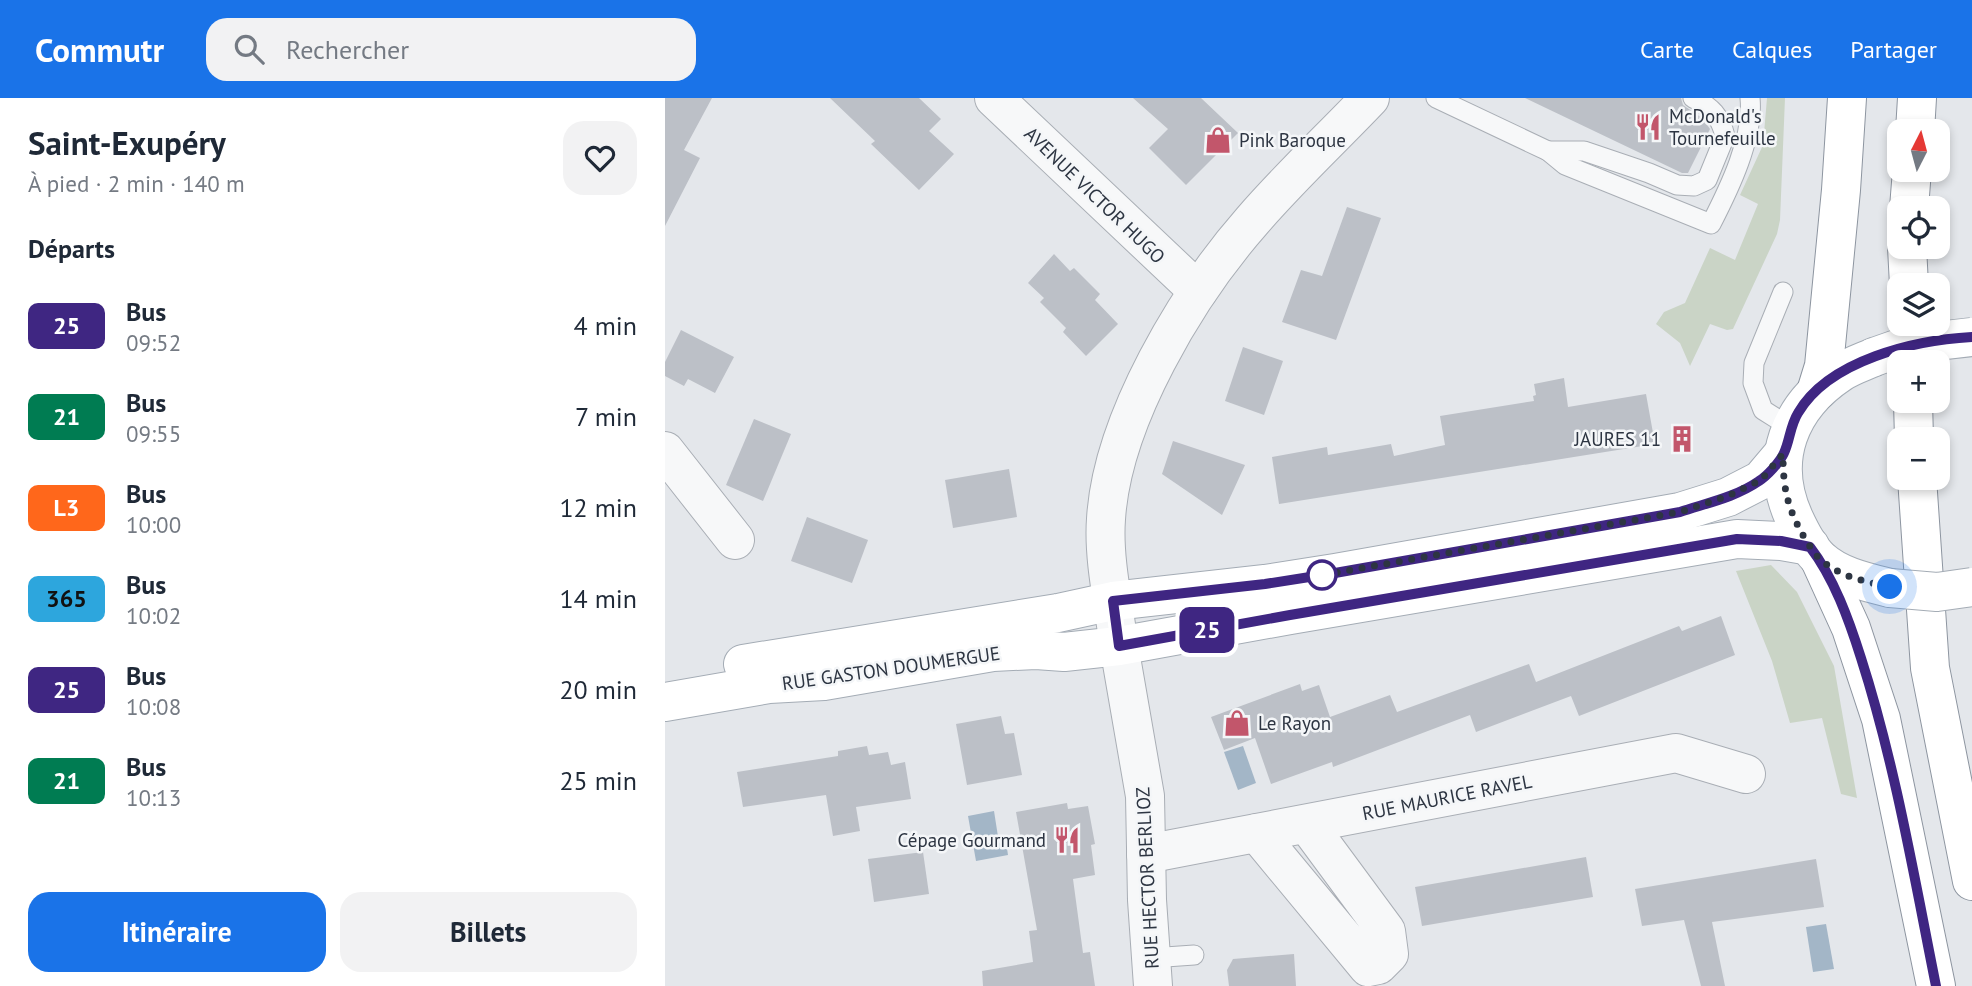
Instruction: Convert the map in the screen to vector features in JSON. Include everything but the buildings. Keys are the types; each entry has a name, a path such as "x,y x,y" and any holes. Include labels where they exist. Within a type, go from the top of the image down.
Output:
{"main road":[{"path":"1816,391 1823,366 1841,190 1847,98"},
{"path":"1916,119 1917,98"},
{"path":"1816,391 1841,371 1911,344 1972,337"},
{"name":"RUE GASTON DOUMERGUE","path":"665,677 1058,613 1113,601 1265,584 1335,573 1680,512 1728,496 1761,480 1787,441 1799,410 1816,391"},
{"path":"1787,441 1783,482 1788,504 1851,628 1881,719 1936,986"},
{"path":"1918,490 1930,668 1972,881"},
{"name":"RUE GASTON DOUMERGUE","path":"665,702 769,684 824,681 993,652 1064,652 1119,646 1737,539 1781,541 1815,553 1855,579 1890,587 1937,592 1972,587"}],"street":[{"name":"AVENUE VICTOR HUGO","path":"994,98 1198,291"},
{"name":"RUE HECTOR BERLIOZ","path":"1151,972 1145,796 1119,646 1105,522 1113,466 1133,411 1157,362 1198,291 1251,221 1370,98"},
{"path":"665,451 736,540"},
{"name":"RUE MAURICE RAVEL","path":"1146,854 1676,753 1746,774"},
{"path":"1257,833 1370,976 1389,954 1386,931 1307,824"}],"lane":[{"path":"1436,98 1463,105 1548,151 1565,165 1711,224 1733,181 1751,111 1750,98"},
{"path":"1548,151 1584,151 1677,185 1694,186 1707,180 1725,136 1717,114 1693,98"},
{"path":"1783,292 1754,363 1753,383 1763,410 1787,441"},
{"path":"1151,972 1194,955"}],"green space":[{"path":"1767,98 1785,98 1780,220 1777,234 1733,329 1727,330 1710,324 1690,366 1680,343 1656,324 1664,312 1685,303 1710,248 1735,260 1758,204 1740,195 1763,145"},
{"path":"1771,565 1797,592 1834,666 1857,798 1841,794 1822,718 1790,723 1772,661 1736,571"}],"water":[{"path":"1243,746 1256,783 1238,790 1224,752"},
{"path":"994,811 999,843 1006,842 1008,855 976,861 968,816"},
{"path":"1826,924 1834,969 1813,972 1806,927"}],"bus line":[{"name":"25","path":"1936,986 1881,719 1851,628 1820,560 1810,547 1781,541 1737,539 1119,646 1113,601 1265,584 1680,512 1741,491 1761,480 1783,454 1790,427 1799,410 1816,391 1841,371 1911,344 1972,337"}],"place":[{"name":"McDonald's Tournefeuille","path":"1648,127"},
{"name":"Pink Baroque","path":"1218,140"},
{"name":"JAURES 11","path":"1682,439"},
{"name":"Le Rayon","path":"1237,723"},
{"name":"Cépage Gourmand","path":"1067,840"}],"route":[{"path":"1322,575 1311,577 1680,512 1741,491 1761,480 1783,454 1783,482 1788,504 1810,547 1820,560 1855,579 1890,587"}]}
